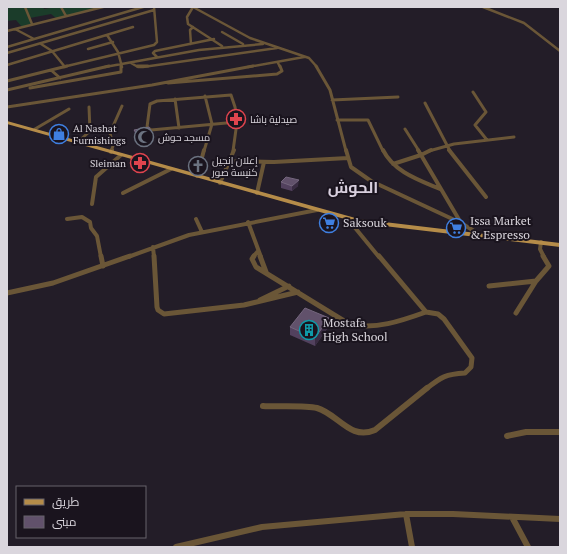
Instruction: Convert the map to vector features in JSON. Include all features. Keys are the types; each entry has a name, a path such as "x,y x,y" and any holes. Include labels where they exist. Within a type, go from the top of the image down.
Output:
{"main road":[{"path":"7,122 347,218 375,224 479,234 560,245"}],"street":[{"path":"26,7 32,24"},
{"path":"61,7 66,16"},
{"path":"7,31 103,7"},
{"path":"7,47 144,7"},
{"path":"222,46 214,39 188,24 186,19 193,7 235,31 267,44 309,58 320,71 330,90 348,158 355,170 372,181 461,223 479,234"},
{"path":"483,7 524,23 560,51"},
{"path":"7,54 154,9 156,44 7,81"},
{"path":"7,65 132,27"},
{"path":"191,44 190,30 193,27"},
{"path":"15,29 34,39"},
{"path":"222,32 243,45"},
{"path":"31,86 118,74 122,70 122,65 113,42 106,35"},
{"path":"157,58 153,53 155,51 214,39"},
{"path":"88,49 113,42"},
{"path":"41,44 52,51 65,67"},
{"path":"7,91 60,78 214,47 267,44"},
{"path":"214,47 218,56"},
{"path":"131,63 143,67 278,48"},
{"path":"7,107 278,63 304,57"},
{"path":"152,84 280,73 282,70 278,63"},
{"path":"235,69 245,77"},
{"path":"51,70 60,78"},
{"path":"170,80 175,82"},
{"path":"473,92 486,112 475,125 487,140"},
{"path":"220,183 231,161 238,132 238,122 231,95 175,99 151,103 147,127 151,130 238,122"},
{"path":"197,176 212,124 205,96"},
{"path":"332,100 398,97"},
{"path":"175,99 179,128"},
{"path":"424,104 446,146 486,197"},
{"path":"111,152 113,146 110,133 122,106"},
{"path":"78,142 90,131 89,107"},
{"path":"35,129 69,109"},
{"path":"337,120 368,120 386,156 393,164 441,190"},
{"path":"405,130 461,223"},
{"path":"393,164 446,146 514,137"},
{"path":"92,204 96,177 121,155"},
{"path":"231,161 264,162 348,158"},
{"path":"257,193 264,162"},
{"path":"122,193 171,169"},
{"path":"7,293 32,288 103,266 154,247 202,232 317,210"},
{"path":"67,218 82,217 90,222 91,228 97,236 103,266"},
{"path":"347,218 426,312"},
{"path":"196,219 202,232"},
{"path":"248,222 266,272"},
{"path":"516,313 536,281 549,266 540,249 541,242"},
{"path":"154,247 157,307 160,313 175,314 230,307 278,298 298,292"},
{"path":"258,251 253,256 252,262 256,267 353,326 386,324 426,312 438,314 444,319 472,358 471,367 466,373 449,374 440,377 375,430 362,434 353,431 314,407 263,406"},
{"path":"489,286 536,281"},
{"path":"259,301 289,286"},
{"path":"507,436 526,432 560,432"},
{"path":"406,514 412,547"},
{"path":"176,547 262,527 406,514 560,519"},
{"path":"512,517 528,547"}],"green space":[{"path":"7,7 43,7 44,9 56,7 98,8 56,18 51,14 30,18 32,24 22,27 16,20 7,21"}],"building":[{"path":"149,127 151,131 137,134 134,130"},
{"path":"286,177 299,180 292,186 281,182"},
{"path":"305,308 329,318 315,338 290,327"}],"place":[{"name":"صيدلية باشا","path":"236,119"},
{"name":"Al Nashat Furnishings","path":"59,134"},
{"name":"مسجد حوش","path":"144,137"},
{"name":"Sleiman","path":"140,163"},
{"name":"إعلان إنجيل كنيسة صور","path":"198,166"},
{"name":"Saksouk","path":"329,223"},
{"name":"Issa Market & Espresso","path":"456,228"},
{"name":"Mostafa High School","path":"309,330"}],"district":[{"name":"الحوش","path":"353,187"}]}
